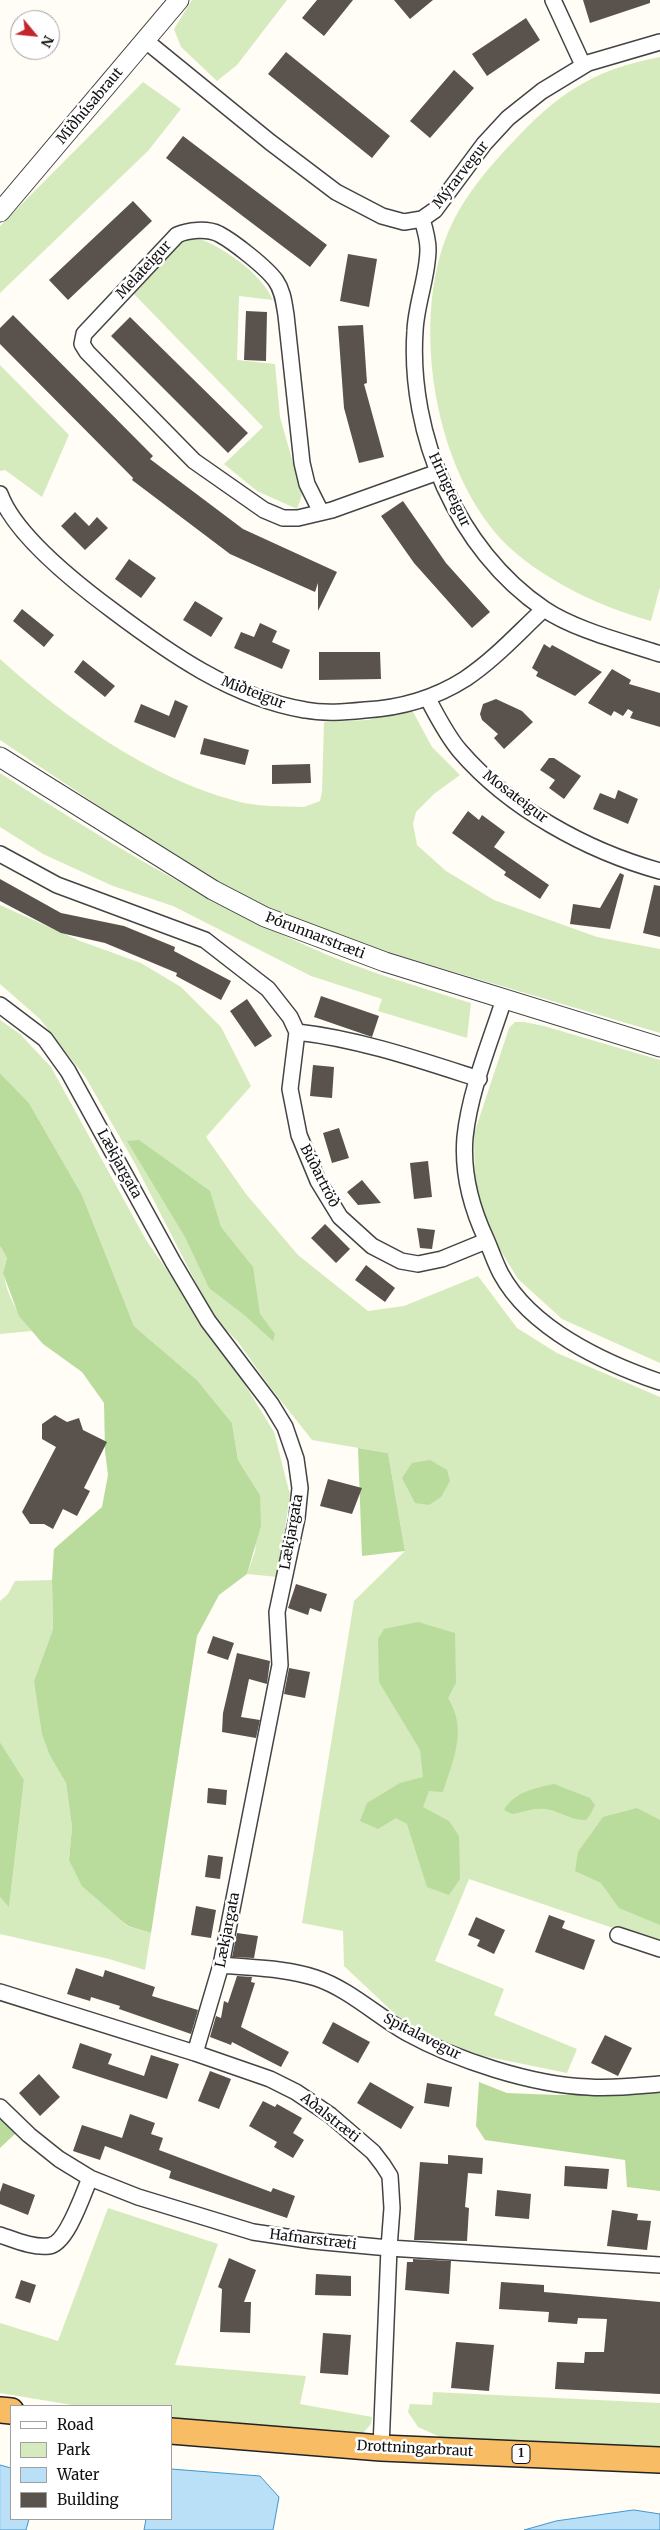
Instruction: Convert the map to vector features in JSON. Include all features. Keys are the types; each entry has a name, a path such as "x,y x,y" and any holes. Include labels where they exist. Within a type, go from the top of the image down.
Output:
{"highway":[{"name":"Drottningarbraut","path":"172,2431 381,2448 660,2460"}],"street":[{"name":"Miðhúsabraut","path":"0,212 179,0"},
{"path":"553,0 583,65"},
{"name":"Mýrarvegur","path":"146,41 270,142 336,192 382,216 404,222 422,219 435,210 463,170 508,118 542,91 583,65 626,50 660,42"},
{"name":"Hringteigur","path":"422,219 428,249 415,331 416,388 426,436 438,472 469,532 494,563 544,609 592,631 660,654"},
{"name":"Melateigur","path":"321,512 307,484 302,463 286,315 283,296 277,283 268,270 218,234 185,232 176,235 84,334 82,344 87,352 194,461 264,510 283,518 298,518 321,512 438,472"},
{"name":"Miðteigur","path":"0,494 4,505 20,528 90,594 144,634 212,677 273,703 306,711 340,712 378,709 428,699 463,680 487,664 544,609"},
{"name":"Mosateigur","path":"428,699 459,750 489,779 530,812 574,838 660,871"},
{"name":"Þórunnarstræti","path":"0,757 213,890 265,917 376,959 660,1047"},
{"path":"0,854 57,885 204,940 268,989 290,1017 297,1032 319,1034 479,1079"},
{"path":"504,999 479,1079 465,1136 465,1174 476,1218 501,1275 539,1318 580,1347 608,1362 660,1382"},
{"name":"Lækjargata","path":"0,1005 45,1039 68,1071 173,1262 208,1321 272,1404 285,1427 296,1459 300,1488 298,1510 277,1612 280,1665 221,1965 195,2053"},
{"name":"Búðartröð","path":"297,1032 290,1089 293,1115 298,1135 318,1181 340,1217 372,1246 401,1261 418,1264 442,1259 486,1241"},
{"path":"618,1935 660,1949"},
{"name":"Spítalavegur","path":"221,1965 315,1978 344,1992 424,2042 483,2065 548,2082 586,2087 616,2088 660,2084"},
{"name":"Aðalstræti","path":"0,1992 195,2053 270,2079 296,2092 330,2115 372,2152 390,2176 392,2208 381,2448"},
{"name":"Hafnarstræti","path":"0,2106 29,2135 59,2159 90,2178 138,2197 253,2232 313,2241 389,2248 660,2264"},
{"path":"0,2235 33,2245 51,2246 64,2238 90,2178"}],"green space":[{"path":"192,0 287,0 237,65 217,81 181,47 174,29"},
{"path":"660,57 660,587 651,621 594,601 557,582 524,560 509,547 484,517 463,481 447,440 436,397 431,353 431,309 437,267 449,230 468,195 502,154 544,111 577,87 614,69"},
{"path":"143,82 181,109 148,151 0,293 0,226"},
{"path":"195,237 217,247 240,262 260,280 273,300 239,296 237,360 275,364 280,417 302,495 297,509 257,491 224,464 263,427 133,293 175,243"},
{"path":"0,365 69,435 42,497 5,470 0,471"},
{"path":"0,659 52,703 110,744 141,762 204,791 252,804 304,807 320,801 322,792 324,722 368,720 412,710 432,747 460,775 434,794 416,812 413,824 417,845 446,871 494,900 597,937 660,949 660,1033 336,937 277,912 190,867 0,740"},
{"path":"0,773 150,866 227,908 347,963 471,1003 467,1038 378,1011 382,999 311,976 173,906 113,886 43,854 0,827"},
{"path":"0,905 80,941 141,963 181,987 221,1027 251,1086 206,1137 246,1194 298,1255 368,1311 404,1306 478,1276 517,1328 557,1353 660,1397 660,1944 469,1879 435,1961 504,1989 494,2015 577,2049 567,2073 479,2055 411,2029 344,1966 343,1931 302,1923 354,1601 405,1551 388,1453 312,1440 270,1387 238,1342 213,1316 134,1162 86,1078 40,1019 0,984"},
{"path":"0,1020 20,1034 51,1067 146,1240 229,1359 274,1432 290,1495 278,1577 247,1574 255,1552 260,1495 238,1460 232,1423 197,1380 134,1326 82,1195 29,1103 0,1073"},
{"path":"515,1022 544,1026 660,1060 660,1363 562,1319 518,1279 491,1235 475,1183 474,1134 509,1028"},
{"path":"0,1073 29,1103 82,1195 134,1326 197,1380 232,1423 238,1460 260,1495 261,1526 247,1574 219,1595 197,1636 151,1933 128,1926 82,1886 69,1860 72,1827 66,1783 50,1756 42,1734 34,1681 53,1629 52,1580 54,1549 102,1507 108,1475 105,1451 104,1403 82,1372 43,1344 19,1316 3,1273 7,1258 0,1246"},
{"path":"139,1140 210,1191 221,1227 253,1267 260,1314 275,1334 273,1341 243,1314 209,1288 185,1237 127,1141"},
{"path":"0,1246 7,1258 4,1272 10,1297 22,1319 32,1331 0,1334"},
{"path":"358,1448 388,1453 405,1551 362,1556"},
{"path":"430,1460 447,1470 450,1481 441,1497 429,1505 415,1503 402,1478 412,1463"},
{"path":"52,1580 53,1629 34,1681 50,1756 66,1783 72,1827 69,1860 127,1926 151,1933 145,1970 109,1959 0,1934 0,1897 9,1906 24,1780 0,1742 0,1601 8,1594 15,1581"},
{"path":"418,1622 455,1633 456,1683 448,1698 457,1722 457,1745 443,1792 429,1791 423,1807 449,1821 459,1836 460,1879 449,1895 427,1887 407,1824 396,1818 378,1829 360,1821 367,1803 400,1783 423,1777 420,1750 379,1682 378,1639 384,1629"},
{"path":"0,1742 24,1780 9,1907 0,1897"},
{"path":"554,1784 590,1798 595,1805 586,1820 572,1818 546,1809 535,1809 512,1814 504,1810 519,1795 532,1789"},
{"path":"637,1808 660,1820 660,1925 619,1908 601,1883 575,1871 578,1852 603,1817"},
{"path":"479,2082 507,2093 557,2095 660,2091 660,2191 627,2187 625,2160 485,2140 476,2126"},
{"path":"0,2116 16,2133 0,2148"},
{"path":"108,2208 218,2244 175,2365 306,2376 300,2404 372,2417 371,2424 362,2434 332,2434 172,2420 172,2405 72,2405 0,2393 0,2323 58,2341"},
{"path":"433,2392 660,2403 660,2450 440,2437 418,2427 408,2412 410,2404 432,2405"}],"water":[{"path":"0,2465 10,2468 10,2520 29,2520 26,2530 0,2530"},
{"path":"172,2469 260,2476 279,2497 273,2530 144,2530 146,2520 172,2520"},
{"path":"634,2510 660,2514 660,2530 524,2530 556,2521"}],"building":[{"path":"317,0 353,0 324,36 302,18"},
{"path":"394,0 433,0 410,19"},
{"path":"583,0 650,0 650,3 590,23"},
{"path":"526,18 540,40 487,76 472,54"},
{"path":"286,52 390,136 372,158 268,74"},
{"path":"454,70 474,88 430,138 410,121"},
{"path":"183,136 327,245 310,267 166,158"},
{"path":"133,201 152,221 68,300 49,280"},
{"path":"348,254 377,259 369,307 340,301"},
{"path":"246,311 267,312 266,361 244,360"},
{"path":"13,315 153,456 150,459 243,529 337,572 318,611 318,583 315,592 230,554 132,480 133,478 0,344 0,328"},
{"path":"130,317 248,433 228,453 111,336"},
{"path":"363,325 367,383 364,384 384,457 359,463 344,408 338,326"},
{"path":"403,501 446,563 490,612 472,628 414,563 381,516"},
{"path":"75,512 89,526 97,517 108,528 85,550 61,526"},
{"path":"129,559 156,578 141,598 115,579"},
{"path":"195,601 223,618 211,637 183,620"},
{"path":"22,609 54,635 44,647 13,621"},
{"path":"260,623 277,631 272,642 290,650 282,669 234,648 241,632 254,637"},
{"path":"544,644 550,648 552,645 602,672 575,696 536,676 538,672 532,668"},
{"path":"319,652 380,652 381,679 319,680"},
{"path":"83,660 115,686 105,697 74,672"},
{"path":"612,669 631,680 629,684 660,693 660,727 630,718 633,712 628,709 623,716 614,711 611,716 588,703"},
{"path":"496,699 522,711 533,722 504,749 494,738 498,734 482,720 480,714 483,704"},
{"path":"175,700 188,706 175,738 134,722 141,704 169,716"},
{"path":"204,738 249,750 245,765 200,754"},
{"path":"549,758 554,758 581,776 564,799 549,788 555,780 540,770"},
{"path":"310,764 311,783 272,784 272,765"},
{"path":"618,790 638,799 628,824 593,809 600,793 615,799"},
{"path":"468,811 479,820 482,815 505,832 494,847 549,885 540,899 504,875 506,872 452,833"},
{"path":"620,873 624,875 610,929 570,924 573,904 600,908"},
{"path":"0,879 61,913 124,926 175,947 174,951 231,981 221,1000 176,976 177,973 105,943 61,933 0,901"},
{"path":"654,885 660,886 660,937 643,933"},
{"path":"321,996 379,1016 372,1037 314,1017"},
{"path":"247,999 272,1036 255,1047 230,1011"},
{"path":"313,1065 334,1067 332,1098 310,1096"},
{"path":"339,1128 349,1158 332,1163 323,1133"},
{"path":"428,1161 432,1197 414,1199 410,1163"},
{"path":"362,1180 381,1203 358,1205 347,1192"},
{"path":"325,1224 350,1249 336,1263 311,1238"},
{"path":"417,1228 435,1230 432,1249 420,1248"},
{"path":"366,1265 395,1288 385,1302 355,1280"},
{"path":"55,1415 67,1422 79,1418 83,1430 107,1442 84,1488 90,1491 77,1516 63,1509 53,1529 44,1524 30,1524 22,1512 56,1447 42,1439 42,1424"},
{"path":"328,1479 362,1488 352,1514 320,1506"},
{"path":"296,1584 327,1594 321,1612 310,1608 308,1615 288,1608"},
{"path":"213,1636 234,1643 228,1660 207,1653"},
{"path":"237,1653 270,1661 267,1684 249,1679 241,1717 260,1720 256,1738 222,1732 223,1713"},
{"path":"289,1668 310,1672 305,1698 284,1694"},
{"path":"208,1788 227,1790 226,1805 207,1803"},
{"path":"208,1855 223,1857 220,1879 205,1877"},
{"path":"196,1906 216,1910 211,1938 191,1935"},
{"path":"549,1915 565,1921 562,1928 595,1940 584,1970 535,1952"},
{"path":"476,1917 505,1930 494,1954 477,1946 480,1940 468,1935"},
{"path":"237,1933 258,1936 254,1958 232,1957"},
{"path":"76,1968 103,1977 105,1970 155,1987 152,1996 198,2010 191,2034 119,2009 120,2006 91,1997 90,2001 67,1994"},
{"path":"237,1976 252,1977 251,1982 255,1983 241,2027 289,2052 281,2067 232,2042 231,2045 210,2037 216,2016 221,2018 224,2001 228,2003"},
{"path":"333,2022 370,2042 358,2063 322,2043"},
{"path":"605,2035 632,2048 618,2076 591,2063"},
{"path":"80,2043 112,2054 108,2064 144,2076 151,2055 179,2064 167,2099 72,2068"},
{"path":"210,2071 231,2079 219,2109 198,2101"},
{"path":"39,2074 60,2097 40,2116 19,2093"},
{"path":"370,2082 414,2107 401,2129 357,2103"},
{"path":"427,2083 452,2087 449,2107 424,2103"},
{"path":"263,2101 275,2107 277,2104 302,2118 293,2133 304,2140 293,2158 274,2147 277,2142 249,2126"},
{"path":"130,2114 155,2123 151,2134 163,2138 159,2150 271,2192 273,2188 295,2196 287,2218 169,2178 171,2171 105,2146 100,2160 73,2151 82,2125 122,2138"},
{"path":"448,2155 483,2158 482,2174 468,2173 465,2207 469,2208 467,2241 414,2240 420,2162 448,2164"},
{"path":"565,2166 609,2169 607,2189 564,2186"},
{"path":"3,2183 35,2195 28,2215 0,2204 0,2192"},
{"path":"497,2190 531,2194 529,2219 495,2216"},
{"path":"612,2210 638,2214 637,2220 651,2221 647,2250 607,2246"},
{"path":"229,2258 256,2270 244,2302 251,2302 250,2333 220,2332 222,2289 218,2287"},
{"path":"413,2259 451,2261 449,2294 405,2290 407,2262 413,2262"},
{"path":"316,2274 351,2276 351,2296 315,2295"},
{"path":"21,2280 36,2285 30,2303 15,2298"},
{"path":"501,2282 544,2285 544,2292 660,2302 660,2394 555,2389 557,2362 584,2363 585,2352 604,2352 607,2319 578,2318 577,2324 548,2322 549,2312 499,2309"},
{"path":"323,2333 351,2335 348,2375 320,2373"},
{"path":"456,2342 494,2345 489,2391 451,2388"}]}
